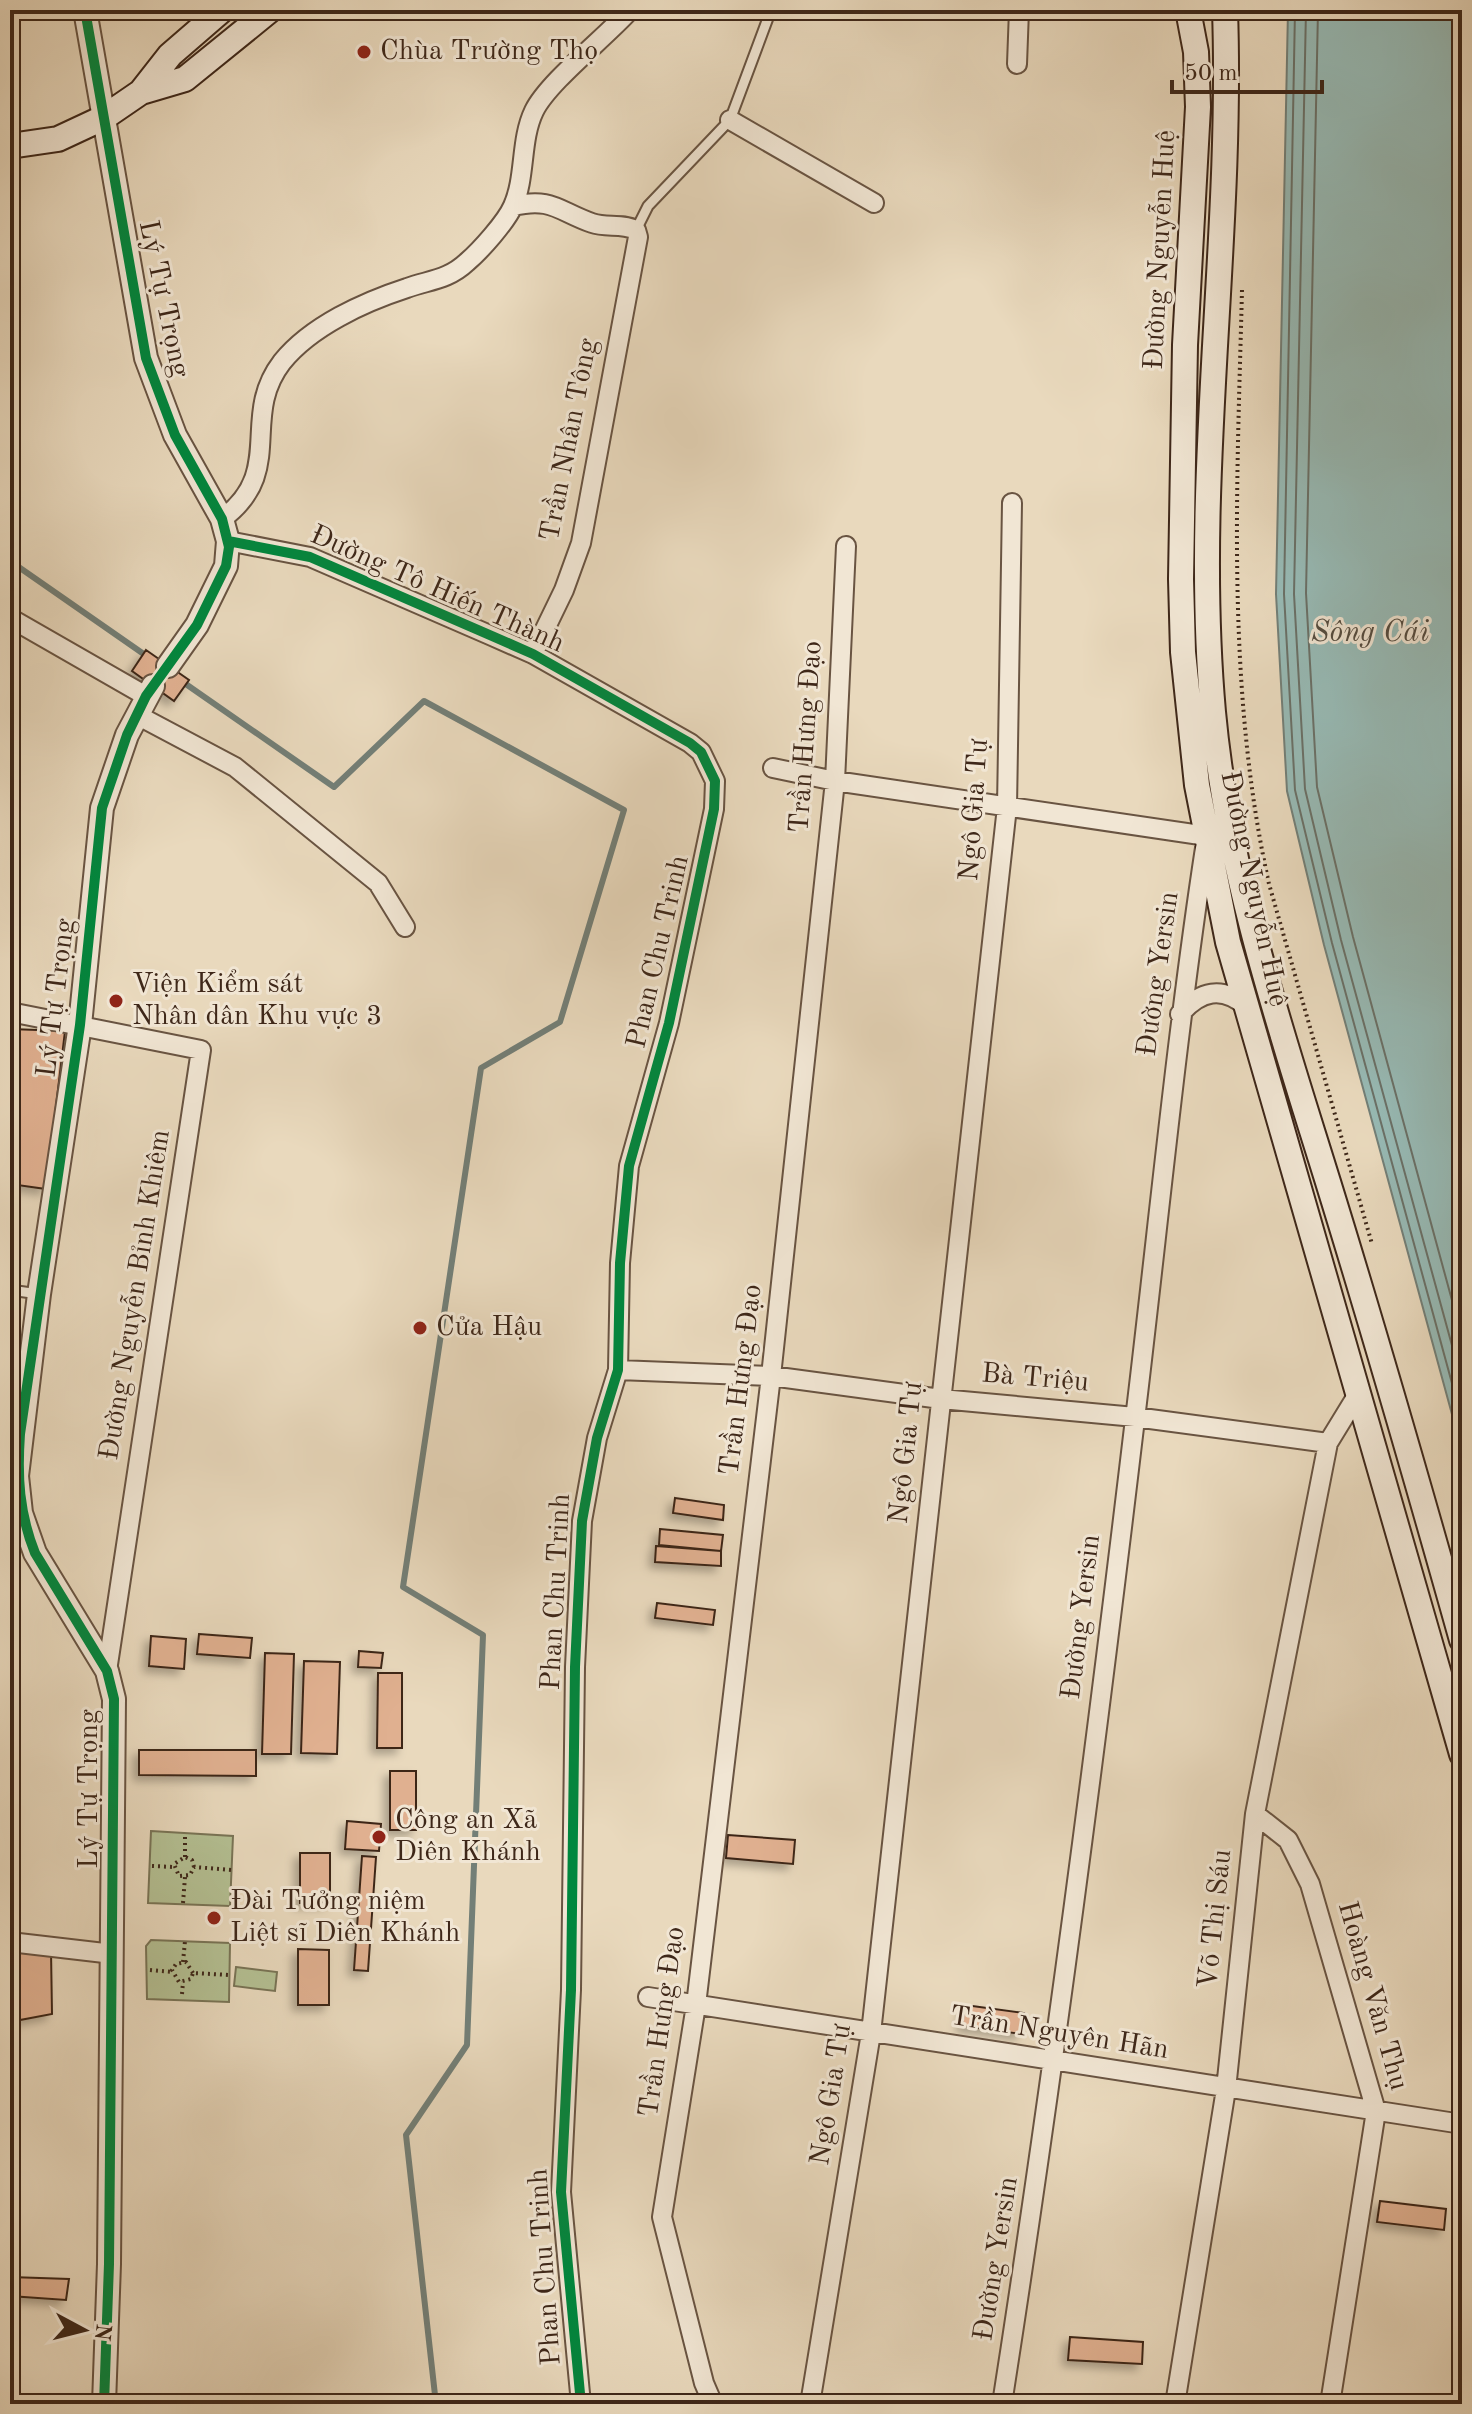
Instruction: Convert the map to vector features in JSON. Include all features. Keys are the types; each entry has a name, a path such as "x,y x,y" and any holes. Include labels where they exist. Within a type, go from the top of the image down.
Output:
{"main road":[{"path":"10,146 58,139 103,118 141,92 170,55 222,10"},
{"path":"141,92 185,79 270,10"},
{"name":"Đường Nguyễn Huệ","path":"1188,10 1196,52 1198,107 1185,345 1183,652 1188,717 1218,834 1388,1378 1462,1640"},
{"name":"Đường Nguyễn Huệ","path":"1225,10 1226,107 1208,514 1209,634 1218,834 1228,942 1462,1754"},
{"path":"1185,345 1216,347"},
{"path":"1358,1394 1388,1378"}],"street":[{"name":"Lý Tự Trọng","path":"85,10 146,358 175,435 225,530"},
{"path":"168,666 197,625 226,566 225,530 253,488 260,465 264,398 284,360 300,344 350,313 388,294 444,279 481,249 513,206 528,128 540,100 630,10"},
{"path":"1017,64 1019,10"},
{"path":"730,120 874,203"},
{"path":"513,206 547,202 593,224 628,226 636,230"},
{"name":"Trần Nhân Tông","path":"533,654 581,543 633,265 636,230"},
{"name":"Ngô Gia Tự","path":"810,2404 871,2033 1007,807 1012,503"},
{"name":"Đường Tô Hiến Thành","path":"225,530 310,557 533,654 660,723 701,752"},
{"name":"Trần Hưng Đạo","path":"713,2404 704,2383 662,2217 696,2005 771,1376 835,781 846,546"},
{"path":"10,618 145,699 235,767 378,883 405,927"},
{"name":"Lý Tự Trọng","path":"104,2404 116,1725 107,1671 35,1553 21,1513 17,1476 39,1294 80,1025 102,808 114,764 145,699"},
{"name":"Phan Chu Trinh","path":"581,2404 561,2192 573,1933 575,1667 587,1478 618,1370 620,1263 629,1166 669,1023 714,809 715,781 701,752"},
{"path":"773,768 835,781 1007,807 1218,834"},
{"name":"Đường Yersin","path":"1002,2404 1055,2062 1135,1417 1180,1014 1218,834"},
{"path":"1180,1014 1194,998 1204,995 1235,996 1247,1007"},
{"path":"10,1012 80,1025"},
{"name":"Đường Nguyễn Bỉnh Khiêm","path":"80,1025 201,1050 107,1671"},
{"name":"Bà Triệu","path":"618,1370 771,1376 941,1399 1135,1417 1328,1443"},
{"path":"1328,1443 1358,1394"},
{"name":"Võ Thị Sáu","path":"1175,2404 1226,2089 1255,1814 1328,1443"},
{"name":"Hoàng Văn Thụ","path":"1255,1814 1288,1840 1310,1884 1376,2111 1330,2404"},
{"path":"10,1942 113,1954"},
{"name":"Trần Nguyên Hãn","path":"648,1997 1462,2124"}],"lane":[{"name":"Trần Nhân Tông","path":"636,230 648,206 730,120 771,10"},
{"path":"10,1290 39,1294"}],"path":[{"path":"1242,280 1236,547 1255,824 1269,884 1373,1247"},
{"path":"185,1836 185,1857"},
{"path":"185,1857 192,1860 195,1871 185,1877 179,1876 174,1867 177,1858 185,1857"},
{"path":"152,1866 174,1867"},
{"path":"194,1867 232,1870"},
{"path":"183,1903 185,1877"},
{"path":"185,1941 183,1962 193,1973 229,1975"},
{"path":"173,1972 176,1964 183,1962"},
{"path":"150,1970 173,1972"},
{"path":"173,1972 179,1982 191,1979 193,1973"},
{"path":"182,1994 183,1982"}],"green space":[{"path":"151,1831 233,1836 230,1906 148,1903"},
{"path":"151,1940 230,1943 229,2002 147,1999 146,1946"},
{"path":"236,1967 277,1972 275,1991 234,1986"}],"water":[{"name":"Sông Cái","path":"1288,10 1462,10 1462,1451 1324,945 1287,791 1276,594"}],"building":[{"path":"146,650 189,680 174,701 132,671"},
{"path":"10,1029 65,1031 46,1189 10,1184"},
{"path":"675,1498 724,1505 723,1520 673,1513"},
{"path":"660,1529 723,1535 721,1551 659,1545"},
{"path":"656,1546 721,1551 721,1566 655,1562"},
{"path":"657,1603 715,1610 713,1625 655,1618"},
{"path":"199,1634 252,1638 250,1658 197,1654"},
{"path":"151,1636 186,1639 184,1669 149,1666"},
{"path":"359,1651 383,1653 381,1668 358,1667"},
{"path":"265,1653 294,1654 291,1754 262,1754"},
{"path":"304,1661 340,1662 337,1754 301,1753"},
{"path":"378,1673 402,1673 402,1748 377,1748"},
{"path":"139,1750 256,1750 256,1776 139,1775"},
{"path":"390,1771 416,1771 416,1830 390,1830"},
{"path":"347,1821 381,1824 379,1851 345,1849"},
{"path":"728,1835 795,1840 793,1864 726,1858"},
{"path":"300,1853 330,1853 330,1902 300,1903"},
{"path":"362,1856 376,1857 368,1971 354,1970"},
{"path":"298,1949 329,1950 329,2005 298,2005"},
{"path":"16,1951 51,1951 52,2014 20,2020 17,2002 10,2002 10,1967 16,1967"},
{"path":"965,2005 1024,2013 1021,2034 962,2026"},
{"path":"1380,2201 1446,2209 1444,2230 1377,2222"},
{"path":"10,2277 69,2279 66,2300 10,2296"},
{"path":"1070,2337 1143,2342 1142,2364 1068,2360"}],"waterway":[{"path":"10,426 16,432 10,447"},
{"path":"10,561 148,657"},
{"path":"180,680 334,787 424,701 624,810 560,1022 481,1068 403,1587 483,1635 467,2045 406,2135 436,2404"}],"cycle path":[{"path":"85,10 146,358 175,435 222,519 229,547 226,566 197,625 146,696 127,735 102,808 80,1025 20,1434 20,1495 25,1524 35,1553 107,1671 114,1699 109,2264 104,2404"},
{"path":"228,541 310,557 533,654 690,743 701,752 715,781 714,809 669,1023 629,1166 620,1263 618,1370 597,1438 582,1521 575,1667 571,1990 561,2192 581,2404"}],"place":[{"name":"Chùa Trường Thọ","path":"364,52"},
{"name":"Viện Kiểm sát Nhân dân Khu vực 3","path":"116,1001"},
{"name":"Cửa Hậu","path":"420,1328"},
{"name":"Công an Xã Diên Khánh","path":"379,1837"},
{"name":"Đài Tưởng niệm Liệt sĩ Diên Khánh","path":"214,1918"}]}
